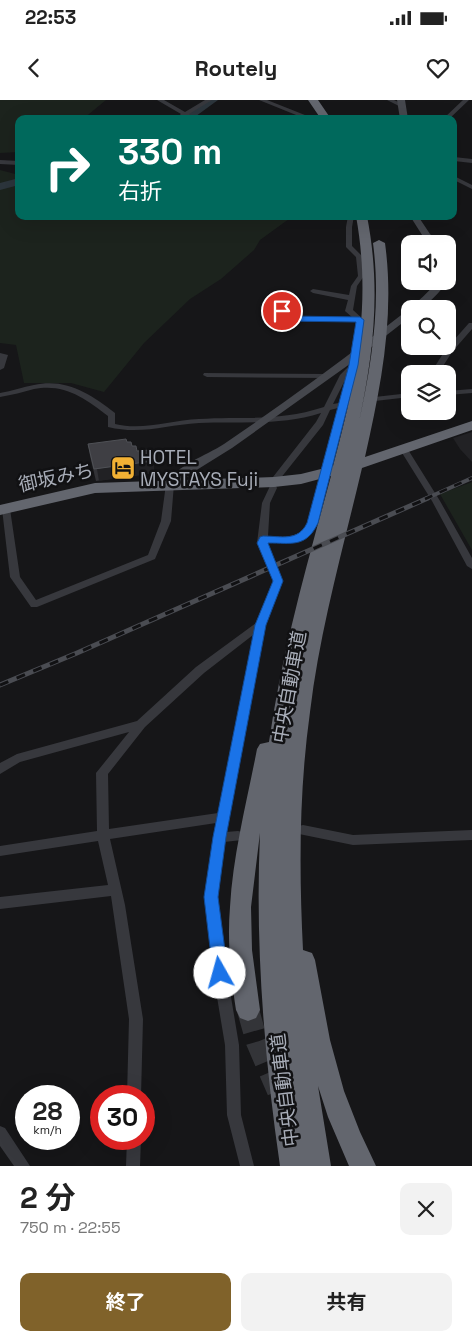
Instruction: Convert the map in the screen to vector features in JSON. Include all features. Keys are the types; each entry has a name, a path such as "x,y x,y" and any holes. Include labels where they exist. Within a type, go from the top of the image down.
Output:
{"highway":[{"path":"303,100 308,115"},
{"path":"313,100 323,115"},
{"name":"中央自動車道","path":"318,1166 309,1114 296,1000 291,927 290,810 302,702 311,648 372,396 380,354 371,317 370,266 362,220"},
{"name":"中央自動車道","path":"293,1166 280,1069 270,926 269,862 271,808 291,662 357,398 366,353 381,257 373,220"},
{"name":"御坂みち","path":"3,509 95,488 274,482 326,475 472,425"},
{"path":"248,1010 242,968 240,930 246,862 282,672 292,634 305,602"},
{"path":"290,810 303,952 320,1051 335,1107 363,1166"}],"street":[{"path":"160,100 186,115"},
{"path":"262,100 304,115"},
{"path":"283,100 290,110"},
{"path":"390,100 402,103"},
{"path":"450,115 466,100"},
{"path":"190,115 211,102"},
{"path":"457,159 472,161"},
{"path":"0,162 15,163"},
{"path":"457,180 472,187"},
{"path":"350,220 349,247 359,256 361,276 354,286 349,311 371,317"},
{"path":"416,220 428,235"},
{"path":"424,300 436,290"},
{"path":"313,291 351,298"},
{"path":"282,311 283,319 371,317"},
{"path":"263,539 300,539 308,532 313,523 354,360 371,317"},
{"path":"3,509 15,577 34,605 152,557 166,521 170,484 179,476 219,452 326,376 354,360 401,320"},
{"path":"440,365 449,351 472,325"},
{"path":"0,355 4,355 0,368"},
{"path":"277,476 320,423 344,375 354,360"},
{"path":"207,375 326,376"},
{"path":"0,395 45,385 64,385 94,401 112,415 111,425 123,429 141,430 197,421 262,422 297,417 344,404 401,396"},
{"path":"456,392 472,391"},
{"path":"403,448 449,523 472,566"},
{"path":"247,1166 234,1115 232,1044 220,973 211,897 219,837 260,625 278,581 262,543 266,503 273,488"},
{"path":"134,1085 136,1019 116,890 103,836 102,773 141,724 200,670 260,625"},
{"path":"0,769 17,758 141,724"},
{"path":"0,851 223,817"},
{"path":"303,830 353,840 472,835"},
{"path":"219,837 238,836"},
{"path":"0,902 116,890"},
{"path":"0,1134 23,1166"},
{"path":"133,1166 134,1150"}],"shaded area":[{"path":"0,100 106,100 88,115 15,115 15,152 0,153"},
{"path":"0,170 15,174 15,220 288,220 260,240 254,250 221,279 190,299 144,343 104,392 71,383 24,383 16,345 0,343"},
{"path":"472,432 472,462 453,438"},
{"path":"472,482 472,550 440,494"}],"building":[{"path":"126,439 127,442 131,442 132,446 136,446 137,451 150,450 153,461 94,469 88,444"}],"waterway":[{"path":"191,115 213,100"},
{"path":"0,187 15,182"}],"tunnel":[{"path":"248,1010 257,1042 278,1091"}],"railway":[{"path":"425,499 472,478"},
{"path":"0,685 77,653 428,498"}],"place":[{"name":"HOTEL MYSTAYS Fuji","path":"123,468"}],"route":[{"path":"220,973 211,897 219,837 260,625 278,581 262,543 263,539 300,539 308,532 313,523 356,355 360,320 283,319 282,311"}]}
